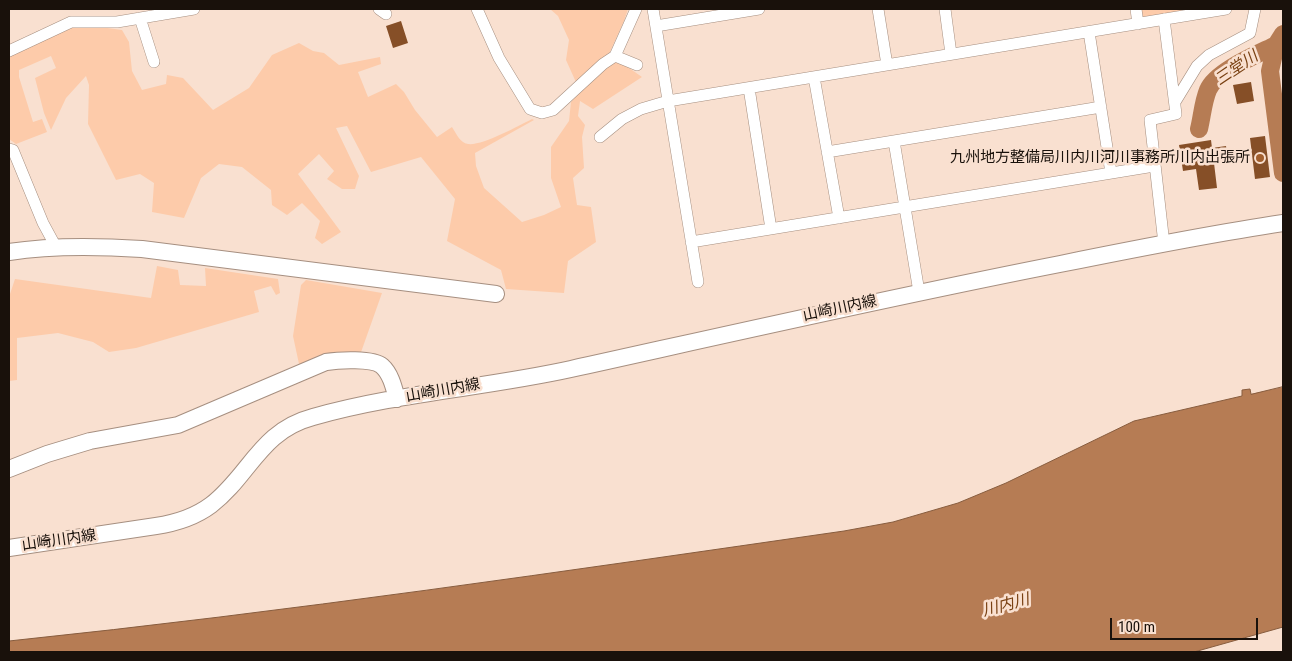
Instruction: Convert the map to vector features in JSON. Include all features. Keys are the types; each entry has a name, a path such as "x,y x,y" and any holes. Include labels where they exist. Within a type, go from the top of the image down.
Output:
{"main road":[{"name":"山崎川内線","path":"9,548 175,523 211,505 230,487 264,444 290,425 322,414 397,399 567,370 919,292 1164,244 1279,224"},
{"path":"11,250 41,247 98,246 142,249 496,294"},
{"name":"山崎川内線","path":"9,469 47,454 90,441 178,425 326,362 376,362 382,366 390,377 397,399"}],"street":[{"path":"9,51 71,22 117,22 194,9"},
{"path":"477,9 499,58 530,110 542,112 553,110 603,64 615,56 636,9"},
{"path":"653,9 698,282"},
{"path":"656,26 759,9"},
{"path":"878,9 887,65"},
{"path":"945,9 951,54"},
{"path":"1136,9 1138,24"},
{"path":"600,137 622,119 641,109 668,101 1138,24 1195,11 1226,9"},
{"path":"1175,102 1197,66 1209,55 1250,33 1254,9"},
{"path":"140,18 154,62"},
{"path":"1164,19 1176,114 1150,120 1164,244"},
{"path":"1089,32 1111,173"},
{"path":"615,56 638,65"},
{"path":"814,77 838,218"},
{"path":"749,88 771,229"},
{"path":"827,152 1100,107"},
{"path":"894,141 919,292"},
{"path":"9,149 13,150 43,223 56,247"},
{"path":"691,242 1154,166"}],"shaded area":[{"path":"550,9 628,9 609,54 642,77 593,109 580,101 578,116 585,125 582,137 584,168 573,178 577,205 591,207 596,242 568,261 564,293 506,289 501,270 447,241 455,199 421,157 371,172 347,126 336,128 359,176 355,189 342,189 327,179 334,171 319,154 298,174 341,232 322,244 315,238 320,221 302,203 287,215 272,205 271,190 242,167 219,164 201,178 184,218 152,212 154,183 140,174 116,180 88,124 89,85 86,76 66,98 51,130 44,113 35,78 56,68 51,56 19,70 19,77 33,122 42,119 47,132 16,144 9,139 9,54 73,27 93,26 122,30 129,42 132,71 142,90 166,84 167,75 183,78 213,110 249,88 272,55 299,43 313,51 324,53 339,65 380,57 381,64 358,72 368,97 396,84 437,137 452,127 463,142 474,144 500,135 532,119 534,120 475,153 476,166 484,188 522,222 561,207 551,178 551,147 569,121 571,102 581,91 566,60 569,40 558,16"},
{"path":"1141,9 1191,9 1188,12 1142,18"},
{"path":"157,266 178,270 180,285 206,286 205,268 278,279 280,293 276,295 271,286 254,291 259,312 136,348 109,352 93,342 58,333 17,338 17,380 9,381 9,297 15,279 151,298"},
{"path":"306,280 382,293 360,355 325,357 299,364 293,336 301,285"}],"water":[{"name":"川内川","path":"1283,387 1283,627 1194,652 9,652 9,641 114,630 427,590 844,531 893,522 958,503 1006,483 1134,421 1242,396 1242,390 1250,389 1251,394"}],"building":[{"path":"401,21 408,43 393,48 386,26"},
{"path":"1251,82 1254,101 1237,104 1233,85"},
{"name":"九州地方整備局川内川河川事務所川内出張所","path":"1265,136 1270,177 1255,179 1250,138"},
{"path":"1211,140 1212,148 1226,146 1228,161 1214,163 1217,188 1199,190 1196,169 1183,171 1179,145"}],"waterway":[{"name":"三堂川","path":"1283,34 1276,45 1270,71 1283,173"},
{"name":"三堂川","path":"1199,129 1206,95 1212,83 1219,76 1238,64 1276,45"}],"place":[{"name":"九州地方整備局川内川河川事務所川内出張所","path":"1260,158"}]}
